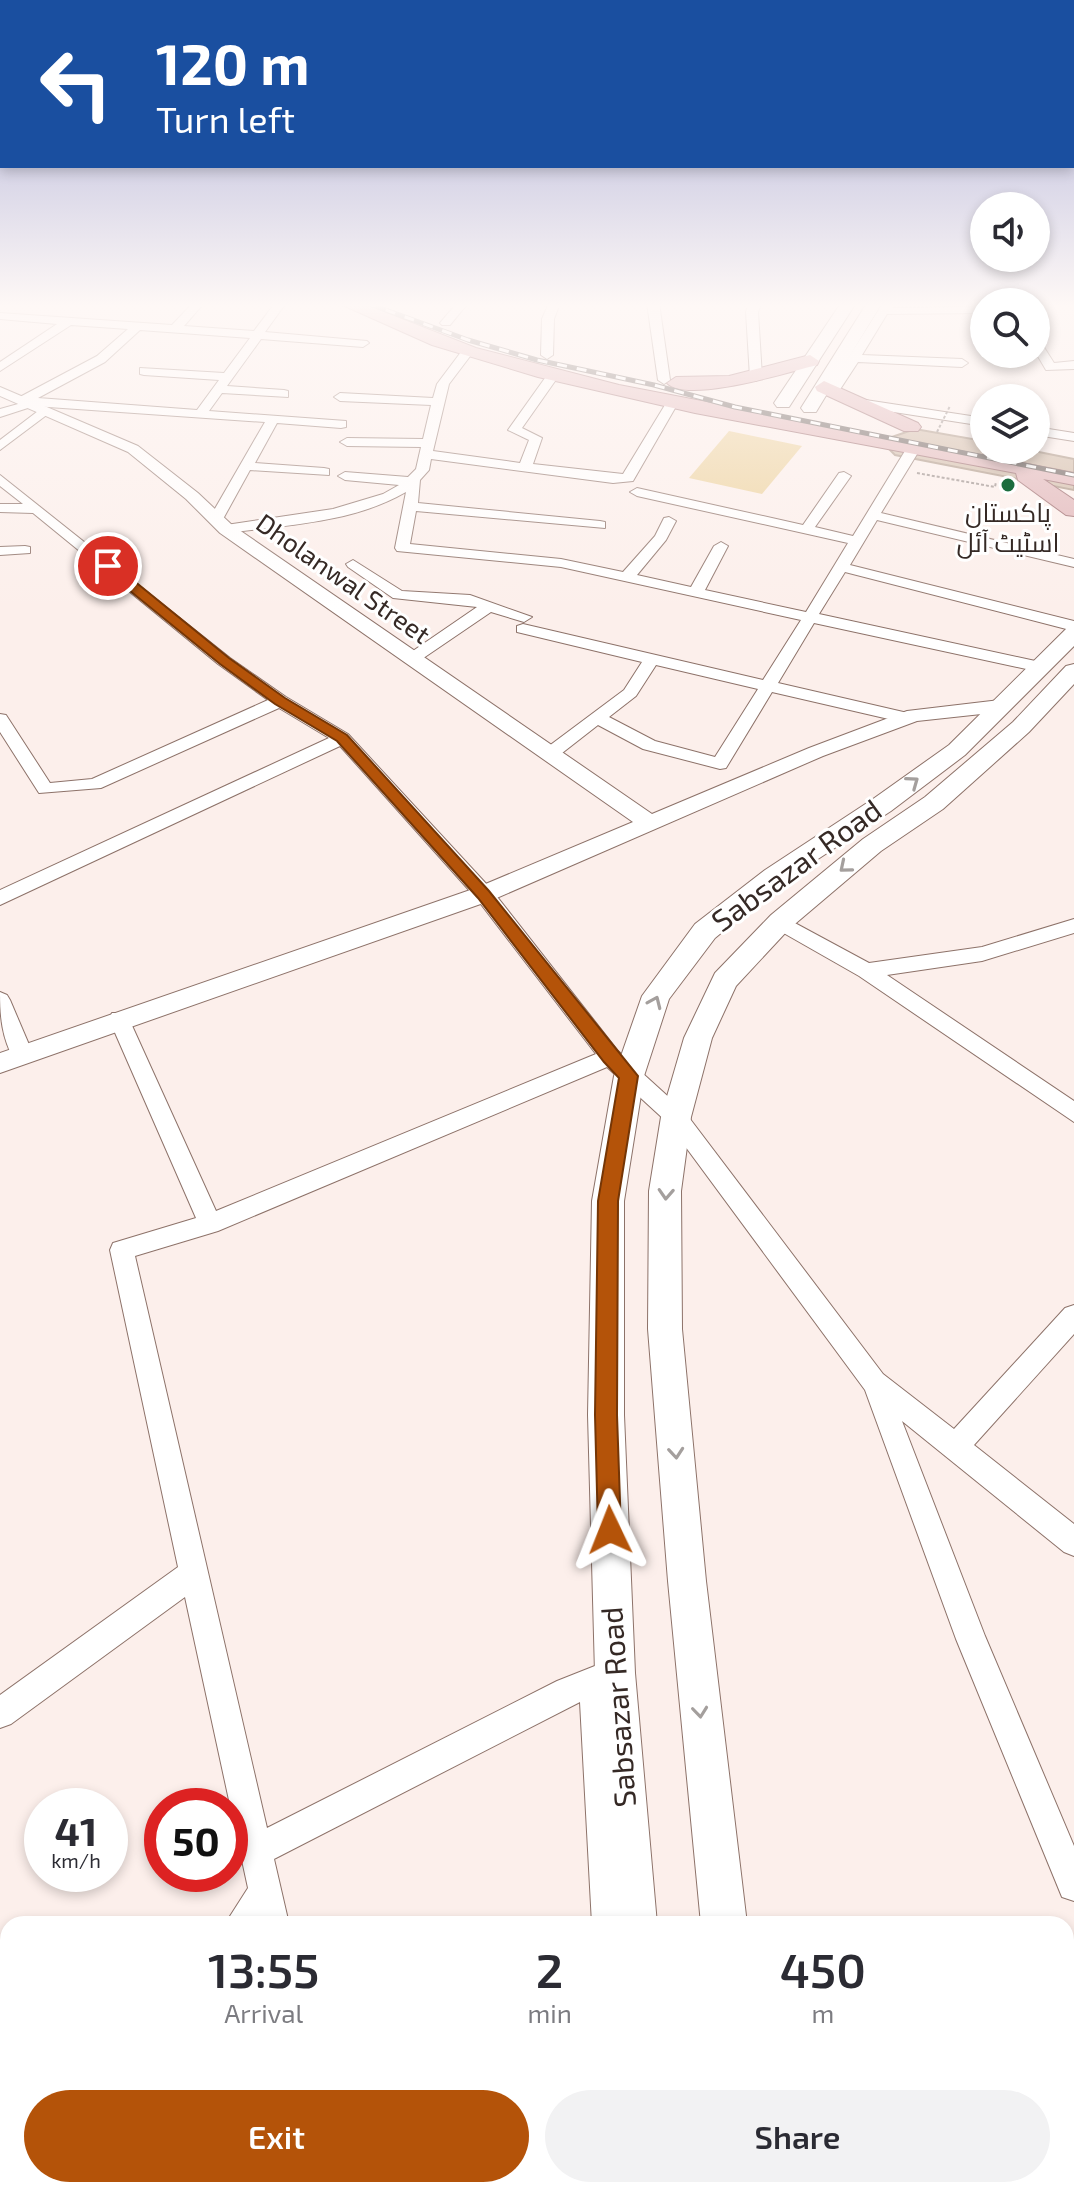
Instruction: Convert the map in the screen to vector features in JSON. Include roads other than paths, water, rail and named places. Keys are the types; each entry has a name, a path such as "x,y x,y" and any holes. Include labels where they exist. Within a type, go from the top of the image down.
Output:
{"main road":[{"path":"736,406 747,408 798,406"},
{"path":"761,406 924,439"},
{"path":"789,406 924,439 1007,465 1074,479"},
{"path":"864,406 924,439"},
{"path":"795,407 815,421 924,439 970,439"},
{"path":"1050,451 1074,455"},
{"path":"1007,465 1074,510"},
{"name":"Sabsazar Road","path":"633,1916 604,1678 608,1201 619,1066 656,996 705,931 774,876 882,805 973,735 1074,634"},
{"name":"Sabsazar Road","path":"723,1916 687,1581 665,1329 665,1191 676,1117 698,1038 725,980 780,922 872,845 934,803 1072,677"},
{"path":"973,735 1003,743"}],"street":[{"path":"0,413 19,406"},
{"name":"Dholanwal Street","path":"32,406 133,449 221,524 651,824"},
{"path":"66,406 341,424"},
{"path":"200,414 206,406"},
{"path":"436,406 422,470 415,482 402,548 561,563 1040,667"},
{"path":"525,467 536,438 514,430 531,406"},
{"path":"347,442 426,448 525,467 613,479 628,478 658,406"},
{"path":"876,406 970,420"},
{"path":"3,441 46,411"},
{"path":"273,419 246,466 221,524 338,511 394,494 415,482"},
{"path":"1050,433 1074,437"},
{"path":"597,718 649,745 720,764 873,515 924,439"},
{"path":"246,466 324,472"},
{"path":"345,476 415,482"},
{"path":"806,530 844,476"},
{"path":"0,479 224,661 280,701 342,738 484,894 619,1066 676,1117 874,1382 1074,1542"},
{"path":"637,492 857,541"},
{"path":"410,506 600,525"},
{"path":"0,508 38,509"},
{"path":"873,515 1074,563"},
{"path":"627,577 661,537 669,521"},
{"path":"696,592 721,546"},
{"path":"0,551 25,550"},
{"path":"353,564 398,595 470,600 524,623 652,659 906,718"},
{"path":"841,567 1074,626"},
{"path":"413,658 489,606"},
{"path":"551,753 630,693 652,659"},
{"path":"0,719 45,789 95,784 280,701"},
{"path":"0,1063 484,894 816,752 906,718 949,710 1000,706"},
{"path":"0,898 342,738"},
{"path":"780,922 866,971 1074,1113"},
{"path":"866,971 982,954 1074,926"},
{"path":"0,1000 22,1054"},
{"path":"119,1019 210,1224"},
{"path":"270,1916 122,1250 210,1224 619,1066"},
{"path":"954,1448 1074,1316"},
{"path":"874,1382 971,1639 1074,1885"},
{"path":"0,1713 194,1573"},
{"path":"256,1851 604,1678 609,1916"},
{"path":"248,1916 265,1892"}],"railway":[{"path":"730,406 1074,475"}],"place":[{"name":"پاکستان اسٹیٹ آئل","path":"1008,485"}]}
